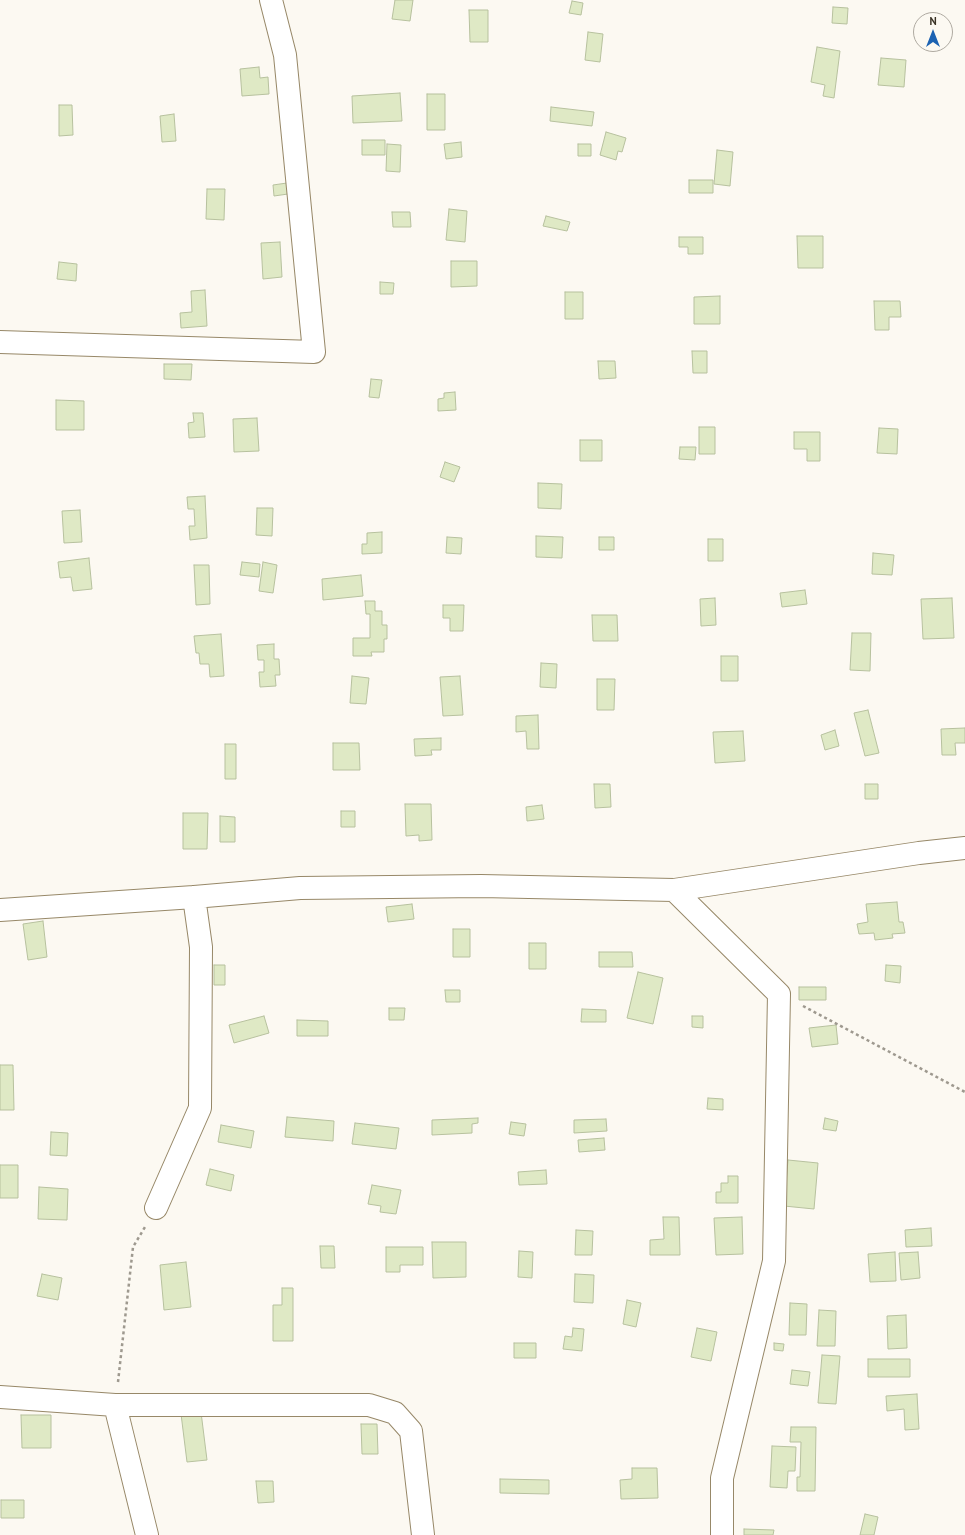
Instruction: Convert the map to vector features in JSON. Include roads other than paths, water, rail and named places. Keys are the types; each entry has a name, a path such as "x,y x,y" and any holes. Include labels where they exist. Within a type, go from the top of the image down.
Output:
{"street":[{"path":"0,342 314,352 285,55 271,0"},
{"path":"0,910 194,897 300,888 482,886 674,890 919,853 965,848"},
{"path":"674,890 779,994 774,1261 722,1478 722,1535"},
{"path":"156,1208 200,1108 201,948 194,897"},
{"path":"0,1397 115,1405 369,1405 395,1413 411,1431 423,1535"},
{"path":"115,1405 147,1535"}]}
